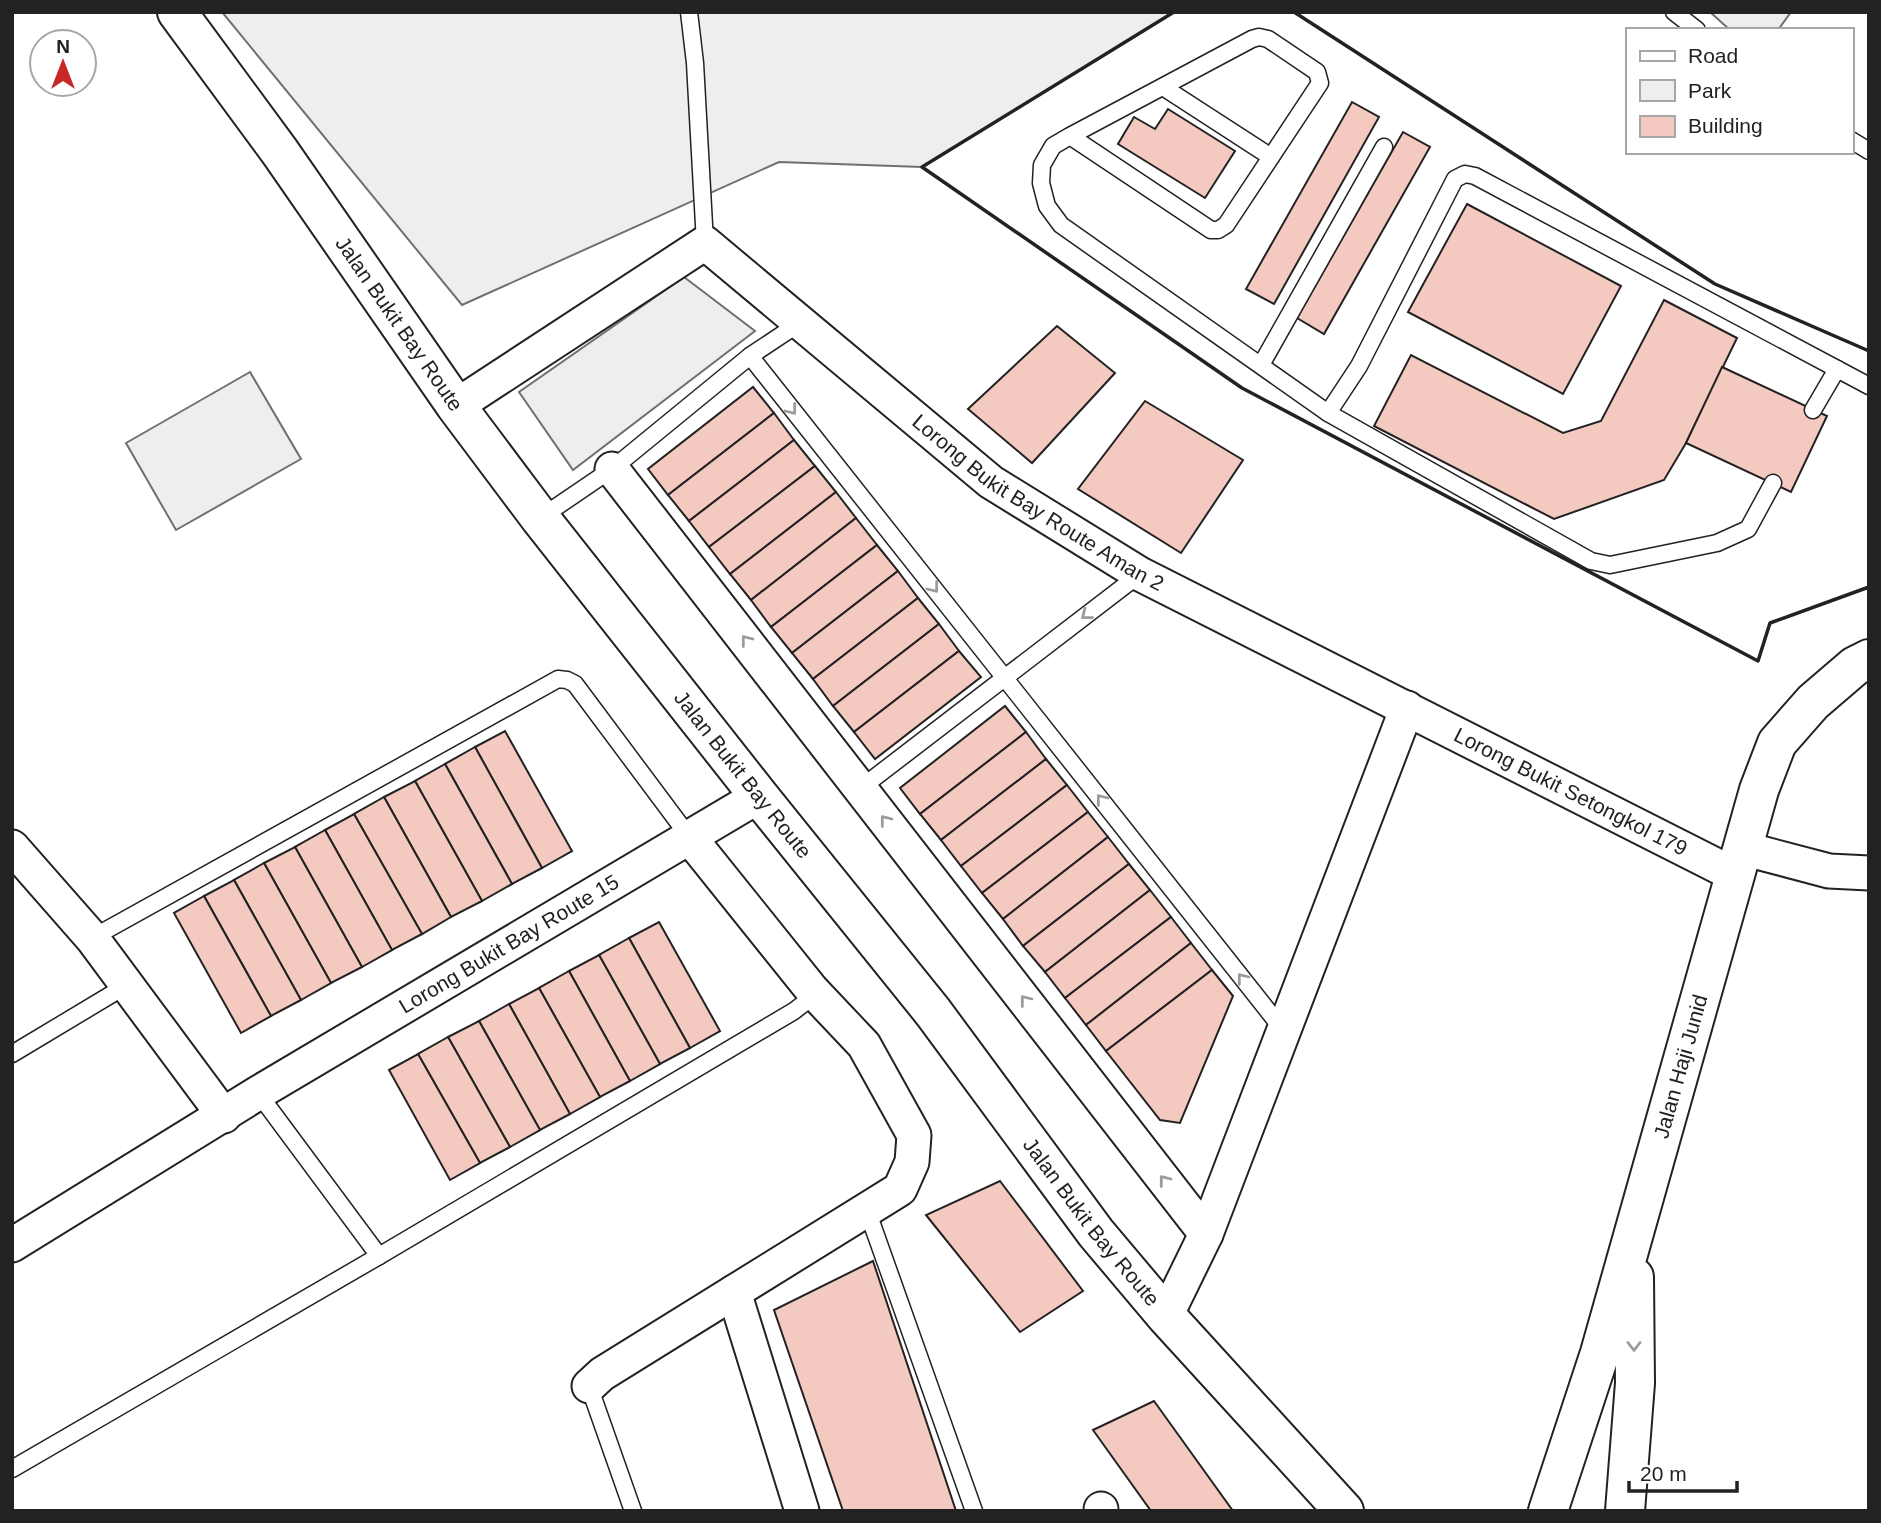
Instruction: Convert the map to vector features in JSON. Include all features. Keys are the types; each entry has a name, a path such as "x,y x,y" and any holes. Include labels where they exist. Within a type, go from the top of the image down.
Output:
{"street":[{"name":"Jalan Bukit Bay Route","path":"177,12 279,152 456,406 540,518 933,1012 1096,1233 1166,1316 1344,1511"},
{"path":"456,406 705,243"},
{"name":"Lorong Bukit Bay Route Aman 2","path":"705,243 991,482 1140,574 1406,708"},
{"path":"612,469 1206,1234"},
{"name":"Jalan Haji Junid","path":"1548,1511 1600,1353 1759,790 1777,743 1813,702 1855,666 1869,659"},
{"path":"1166,1316 1206,1234 1406,708"},
{"name":"Lorong Bukit Setongkol 179","path":"1406,708 1738,861 1869,873"},
{"name":"Lorong Bukit Bay Route 15","path":"12,1245 258,1093 759,796"},
{"path":"589,1386 602,1374 900,1189 912,1162 914,1135 863,1045 816,994 690,838"},
{"path":"15,855 92,938 224,1115"},
{"path":"1625,1511 1634,1383 1633,1229"},
{"path":"734,1292 802,1511"}],"lane":[{"path":"689,12 695,63 705,243"},
{"path":"1674,12 1694,28"},
{"path":"1070,136 1211,230 1218,230 1226,225 1320,83 1317,72 1268,39 1252,39 1070,136 1053,146 1042,165 1041,183 1047,206 1061,225 1328,413 1591,561 1611,565 1717,543 1748,529 1773,483"},
{"path":"1163,87 1271,157"},
{"path":"1853,141 1869,151"},
{"path":"1261,365 1384,147"},
{"path":"1328,413 1359,366 1455,179 1465,174 1475,176 1869,386"},
{"path":"540,518 612,469 750,356 801,322"},
{"path":"750,356 1284,1031"},
{"path":"1813,410 1837,369"},
{"path":"860,788 1140,574"},
{"path":"92,938 558,680 575,684 690,838"},
{"path":"12,1054 127,985"},
{"path":"12,1469 794,1011 816,994"},
{"path":"258,1093 379,1256"},
{"path":"867,1210 974,1511"},
{"path":"589,1386 633,1511"}],"green space":[{"path":"222,12 1174,12 922,167 779,162 462,305"},
{"path":"1710,12 1791,12 1779,28 1728,28"},
{"path":"684,277 755,331 573,470 519,392"},
{"path":"250,372 301,459 176,530 126,443"}],"building":[{"path":"1352,102 1379,117 1274,304 1246,289"},
{"path":"1168,109 1235,151 1205,198 1118,144 1134,117 1155,129"},
{"path":"1403,132 1430,147 1324,334 1297,318"},
{"path":"1467,204 1621,286 1563,394 1408,312"},
{"path":"1664,300 1737,338 1686,443 1664,480 1554,519 1374,426 1411,355 1563,433 1601,421"},
{"path":"1057,326 1115,373 1032,463 968,409"},
{"path":"1722,367 1827,416 1791,492 1686,443"},
{"path":"753,387 774,413 668,495 648,469"},
{"path":"1145,401 1243,460 1181,553 1078,489"},
{"path":"774,413 794,440 689,521 668,495"},
{"path":"794,440 815,466 709,547 689,521"},
{"path":"815,466 836,492 730,574 709,547"},
{"path":"836,492 856,518 751,600 730,574"},
{"path":"856,518 877,545 771,627 751,600"},
{"path":"877,545 898,571 792,653 771,627"},
{"path":"898,571 918,598 813,679 792,653"},
{"path":"918,598 939,624 833,706 813,679"},
{"path":"939,624 959,651 854,732 833,706"},
{"path":"959,651 981,677 875,759 854,732"},
{"path":"1005,706 1026,732 920,814 900,788"},
{"path":"505,731 572,851 542,868 475,747"},
{"path":"1026,732 1046,759 941,840 920,814"},
{"path":"475,747 542,868 512,884 445,764"},
{"path":"1046,759 1067,785 961,866 941,840"},
{"path":"445,764 512,884 482,901 415,781"},
{"path":"415,781 482,901 451,917 384,797"},
{"path":"1067,785 1088,812 982,893 961,866"},
{"path":"384,797 451,917 422,934 354,814"},
{"path":"1088,812 1108,837 1003,919 982,893"},
{"path":"354,814 422,934 392,950 325,830"},
{"path":"325,830 392,950 362,967 295,847"},
{"path":"1108,837 1129,864 1023,946 1003,919"},
{"path":"295,847 362,967 331,983 264,863"},
{"path":"264,863 331,983 301,1000 234,880"},
{"path":"1129,864 1150,890 1045,972 1023,946"},
{"path":"234,880 301,1000 271,1016 204,896"},
{"path":"1150,890 1171,917 1065,998 1045,972"},
{"path":"204,896 271,1016 241,1033 174,913"},
{"path":"1171,917 1191,943 1086,1025 1065,998"},
{"path":"659,922 720,1031 690,1048 629,938"},
{"path":"629,938 690,1048 660,1064 599,955"},
{"path":"1191,943 1212,970 1106,1051 1086,1025"},
{"path":"599,955 660,1064 630,1081 569,971"},
{"path":"1212,970 1233,996 1180,1123 1160,1120 1106,1051"},
{"path":"569,971 630,1081 600,1097 539,988"},
{"path":"539,988 600,1097 570,1114 509,1004"},
{"path":"509,1004 570,1114 540,1130 479,1021"},
{"path":"479,1021 540,1130 510,1147 448,1037"},
{"path":"448,1037 510,1147 480,1163 418,1054"},
{"path":"418,1054 480,1163 450,1180 389,1070"},
{"path":"1000,1181 1083,1291 1020,1332 926,1215"},
{"path":"873,1261 956,1511 843,1511 774,1310"},
{"path":"1154,1401 1233,1511 1151,1511 1093,1430"}],"wall":[{"path":"1174,12 922,167 1242,388 1758,661 1770,623 1869,587"},
{"path":"1294,12 1715,284 1869,351"}]}
